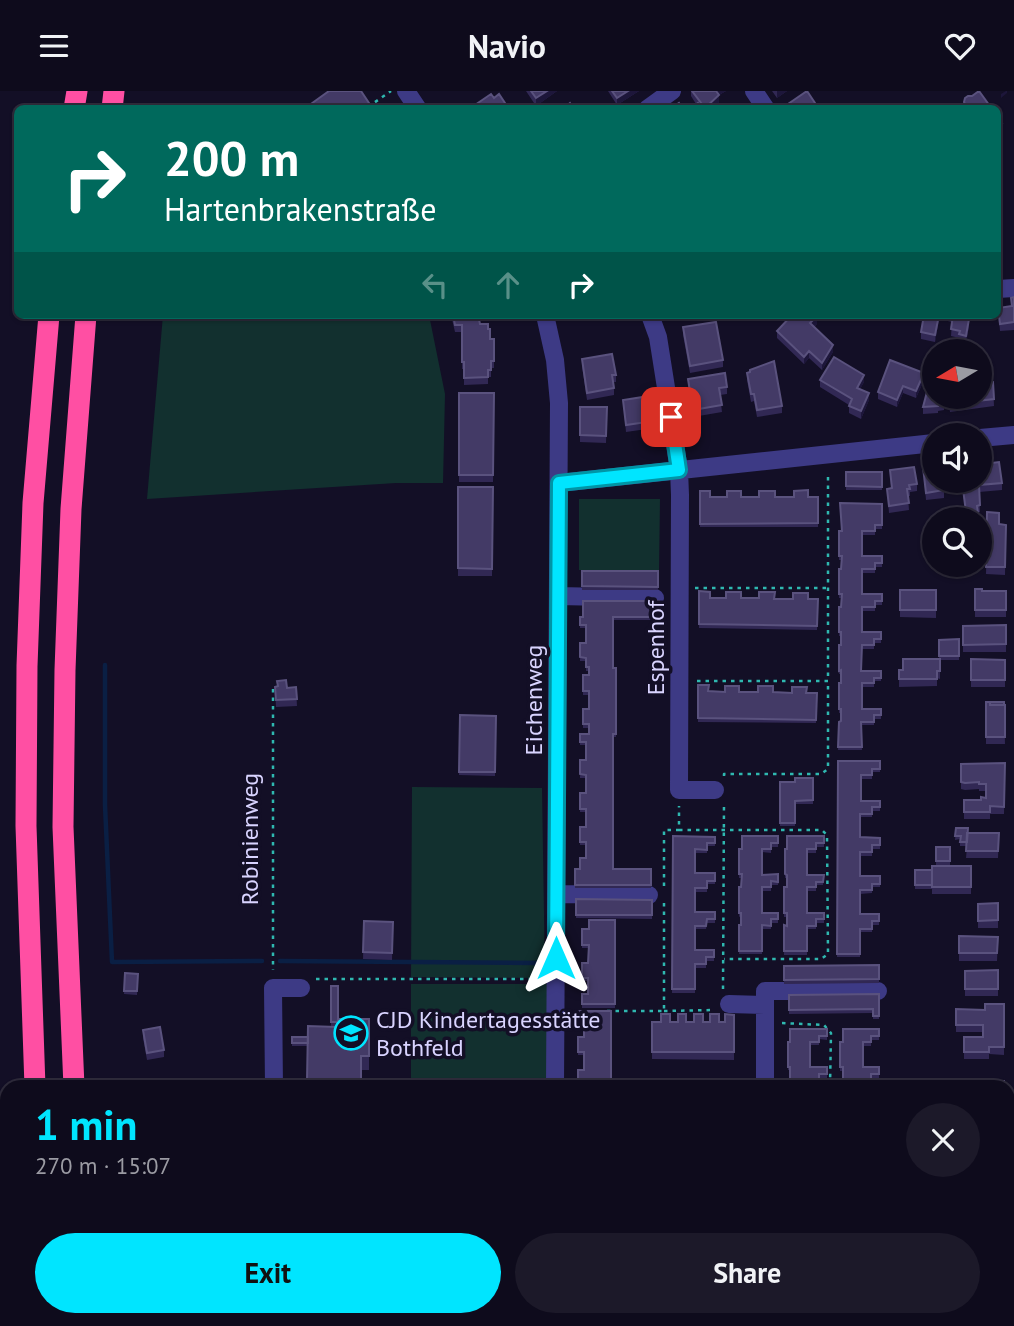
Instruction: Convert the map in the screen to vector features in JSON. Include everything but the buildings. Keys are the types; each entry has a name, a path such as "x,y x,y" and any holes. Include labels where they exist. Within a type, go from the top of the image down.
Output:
{"highway":[{"path":"35,1080 26,826 27,666 33,503 49,319"},
{"path":"74,1080 63,827 65,670 71,509 86,319"}],"street":[{"path":"652,105 667,92"},
{"name":"Eichenweg","path":"546,319 555,360 559,403 555,1080"},
{"name":"Espenhof","path":"651,319 658,337 679,470 679,790"},
{"path":"992,437 1014,435"},
{"path":"559,483 922,444"},
{"path":"558,596 655,598"},
{"path":"679,790 721,792"},
{"path":"556,894 659,894"},
{"path":"274,1080 273,988 301,988"},
{"path":"726,1004 765,1006 878,991"},
{"path":"765,1006 765,1080"}],"path":[{"path":"371,105 391,91"},
{"path":"607,1011 710,1011 726,1004 723,959 724,830 721,792 724,774 821,774 828,769 828,454"},
{"path":"680,588 828,588"},
{"path":"680,681 828,681"},
{"name":"Robinienweg","path":"273,689 273,988"},
{"path":"679,790 679,830"},
{"path":"664,1011 659,894 664,830 822,830 827,835 828,954 821,959 723,959"},
{"path":"301,988 314,979 556,979"},
{"path":"765,1006 824,1024 831,1033 830,1080"}],"green space":[{"path":"163,319 430,319 445,394 443,483 396,483 147,499"},
{"path":"579,499 660,499 659,571 579,570"},
{"path":"412,787 542,788 545,978 411,977"},
{"path":"411,984 547,984 547,1080 411,1080"}],"waterway":[{"path":"105,665 105,805 112,962 262,961"},
{"path":"280,961 541,963"}],"place":[{"name":"CJD Kindertagesstätte Bothfeld","path":"351,1033"}],"route":[{"path":"556,958 559,483 679,470 671,417"}]}
